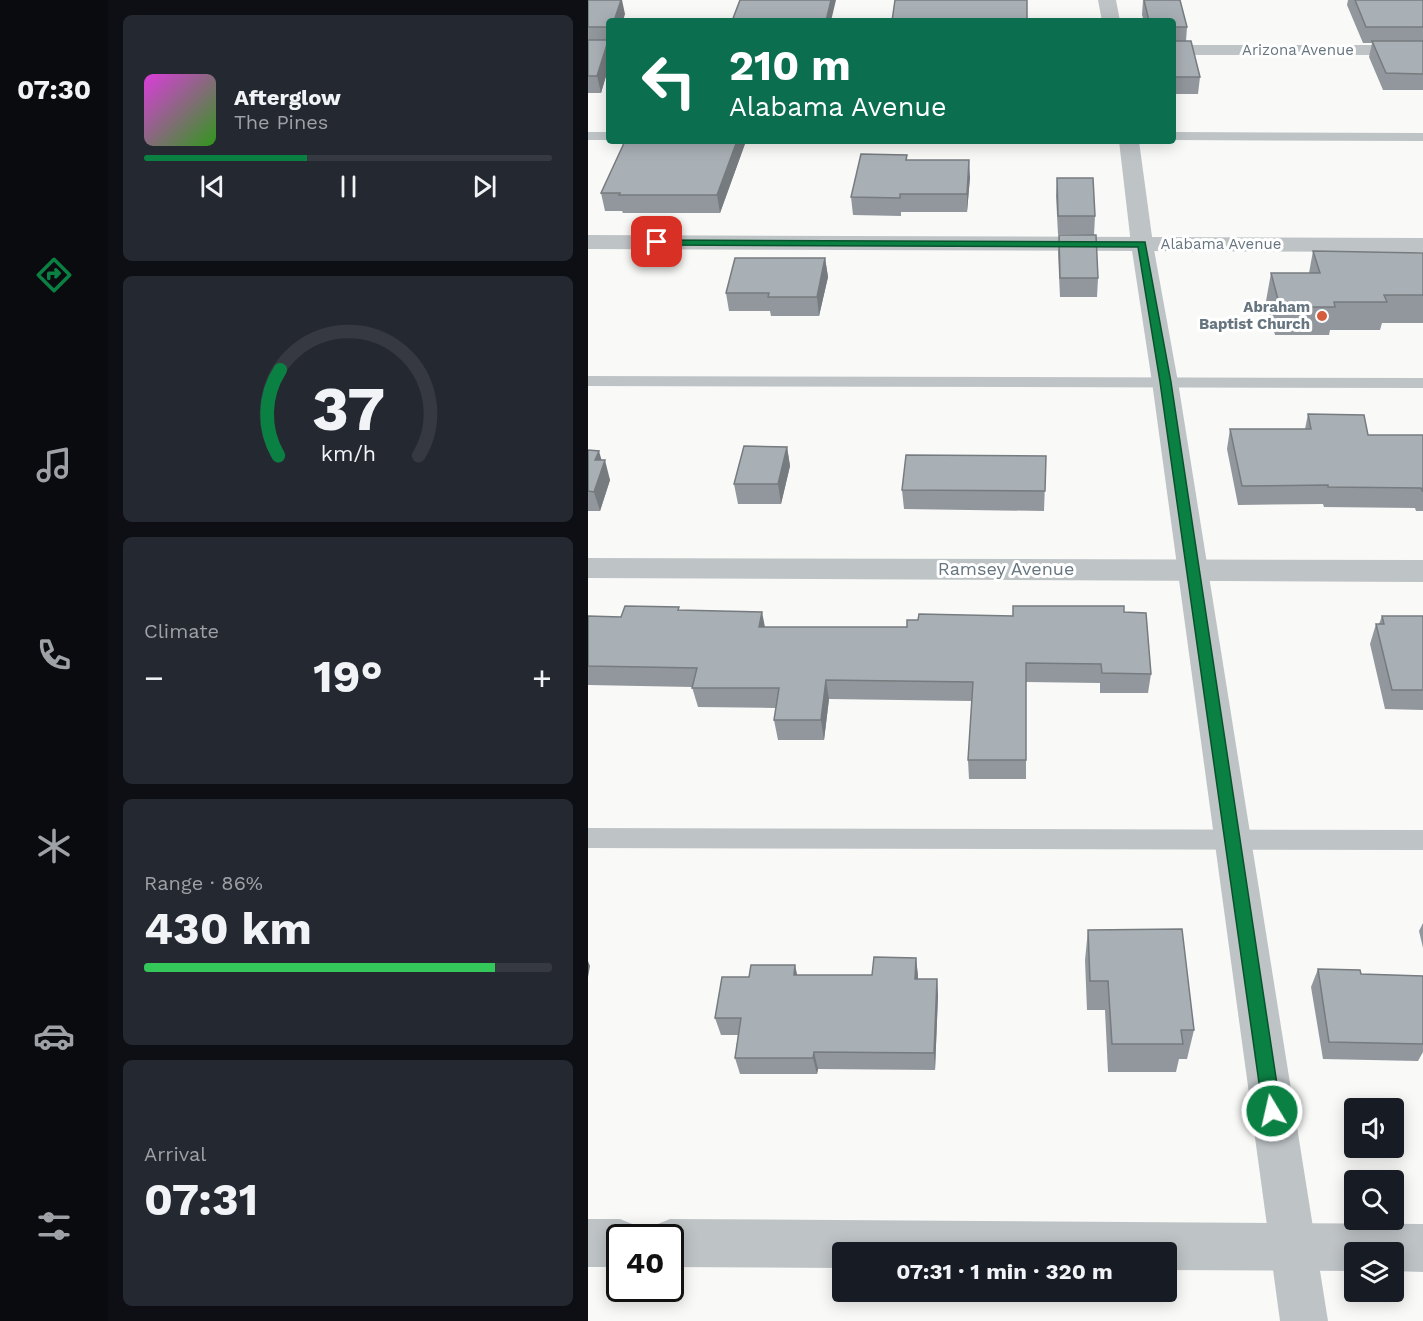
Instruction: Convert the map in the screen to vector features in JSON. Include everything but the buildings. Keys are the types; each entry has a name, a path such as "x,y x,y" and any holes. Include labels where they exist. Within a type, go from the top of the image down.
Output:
{"street":[{"path":"1107,0 1110,18"},
{"name":"Arizona Avenue","path":"1176,50 1423,50"},
{"path":"1129,144 1142,244 1165,382 1304,1321"},
{"name":"Alabama Avenue","path":"588,242 1423,245"},
{"name":"Ramsey Avenue","path":"588,568 1423,571"},
{"path":"588,1243 606,1243"},
{"path":"684,1243 1423,1248"}],"lane":[{"path":"588,136 606,136"},
{"path":"1176,136 1423,137"},
{"path":"588,381 1423,383"},
{"path":"588,838 1423,840"}],"place":[{"name":"Abraham Baptist Church","path":"1322,316"}],"route":[{"path":"657,242 1142,244 1165,382 1272,1111"}]}
